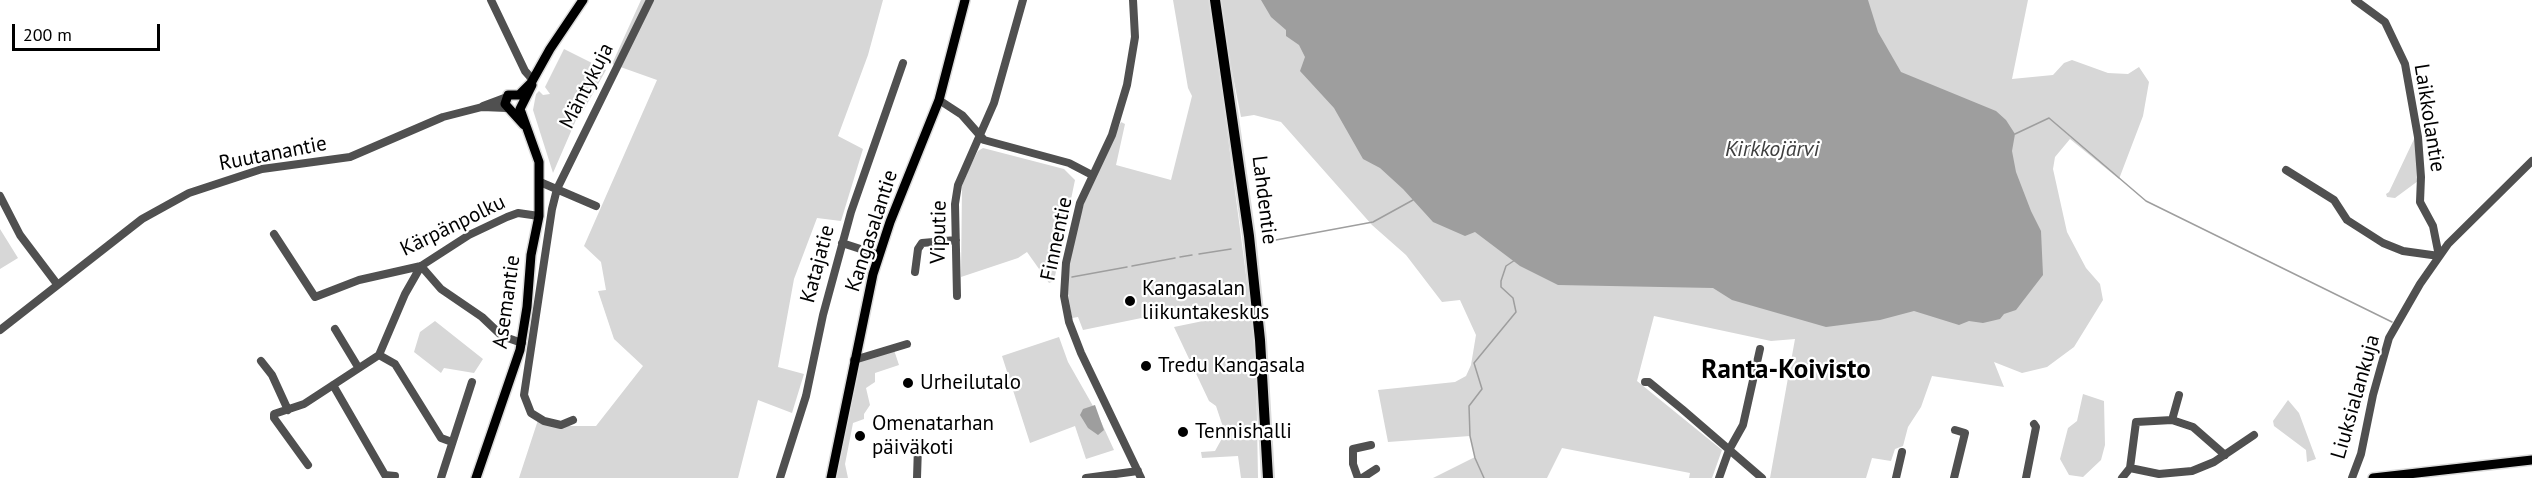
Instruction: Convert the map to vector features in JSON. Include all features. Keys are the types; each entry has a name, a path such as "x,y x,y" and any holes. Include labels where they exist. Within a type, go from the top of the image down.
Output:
{"highway":[{"name":"Lahdentie","path":"1215,0 1250,236 1266,431"},
{"path":"1266,431 1266,478"},
{"path":"1266,431 1273,478"}],"main road":[{"path":"507,97 516,105 583,0"},
{"name":"Kangasalantie","path":"831,478 854,360 879,255 939,100 965,0"},
{"name":"Asemantie","path":"476,478 522,343 531,255 539,216 540,182 537,153 516,105"},
{"path":"2373,478 2532,460"}],"street":[{"path":"491,0 532,82"},
{"name":"Mäntykuja","path":"573,420 561,425 544,421 531,413 524,395 557,189 650,0"},
{"name":"Viputie","path":"957,296 955,204 958,185 994,103 1023,0"},
{"name":"Finnentie","path":"1133,0 1136,37 1127,85 1112,135 1092,175 1074,225 1066,263 1064,296 1069,322 1081,353 1139,475"},
{"name":"Laikkolantie","path":"2355,0 2385,22 2405,64 2418,137 2420,202 2433,226 2439,256"},
{"name":"Katajatie","path":"780,478 806,396 823,315 842,243 865,169 903,63"},
{"name":"Ruutanantie","path":"0,330 142,219 189,193 262,170 350,157 433,120 482,107 507,97"},
{"path":"939,100 962,115 979,137 1069,164 1092,175"},
{"name":"Ruutanantie","path":"482,107 516,105"},
{"name":"Liuksialankuja","path":"2352,478 2361,454 2373,395 2389,338 2439,256 2532,160"},
{"path":"2286,170 2334,200 2347,220 2383,243 2403,250 2439,256"},
{"path":"540,182 596,206"},
{"path":"0,196 20,235 57,284"},
{"name":"Kärpänpolku","path":"274,234 315,297 359,280 421,266 469,235 518,213 539,216"},
{"path":"915,272 918,249 922,243 956,240"},
{"path":"842,243 879,255"},
{"path":"308,465 273,416 304,404 379,355 399,305 421,266 441,289 482,317 502,336 522,343"},
{"path":"335,329 358,367"},
{"path":"854,360 907,344"},
{"path":"1719,478 1729,450 1743,425 1760,349"},
{"path":"379,355 394,364 441,438 452,442"},
{"path":"261,361 272,375 288,410"},
{"path":"442,478 472,382"},
{"path":"1645,382 1649,382 1761,478"},
{"path":"333,385 385,475 395,476"},
{"path":"2172,420 2179,395"},
{"path":"2122,478 2130,468 2136,422 2172,420 2193,427 2225,455"},
{"path":"2028,477 2036,427 2034,423"},
{"path":"1954,478 1965,433 1955,430"},
{"path":"2130,468 2159,474 2181,473 2202,468 2254,435"},
{"path":"1371,445 1353,449 1353,464 1360,478 1376,469"},
{"path":"917,478 918,446"},
{"path":"1896,478 1902,452"},
{"path":"1086,478 1086,476 1139,475"}],"shaded area":[{"path":"641,0 883,0 868,55 838,136 863,149 841,221 817,218 794,279 778,367 804,374 792,413 758,400 738,478 519,478 538,420 561,426 596,426 643,366 614,339 598,291 606,290 601,262 584,246 657,80 612,64"},
{"path":"1173,0 1210,0 1251,313 1256,367 1258,478 1241,478 1238,456 1202,458 1201,452 1215,451 1225,433 1216,406 1209,401 1174,327 1203,321 1200,306 1083,330 1078,317 1072,318 1068,294 1070,257 1077,226 1087,195 1121,122 1125,124 1116,165 1171,180 1192,96 1188,88"},
{"path":"1218,0 2028,0 2012,79 2053,75 2064,63 2072,60 2108,73 2128,74 2139,67 2149,82 2143,116 2119,179 2070,139 2055,157 2053,169 2067,232 2086,268 2100,284 2103,300 2074,347 2047,367 2022,373 1994,362 2004,387 1932,376 1921,407 1908,427 1903,446 1895,449 1891,461 1872,458 1866,478 1770,478 1795,339 1771,341 1654,316 1637,381 1722,450 1712,478 1689,478 1690,473 1562,448 1547,478 1433,478 1475,457 1470,436 1388,442 1378,390 1455,382 1466,376 1471,365 1476,335 1460,300 1442,302 1406,255 1372,225 1281,122 1254,115 1241,117"},
{"path":"564,49 606,70 582,113 579,113 553,173 533,110 536,94 539,91 543,95 550,94 545,87"},
{"path":"2415,137 2418,181 2395,198 2387,197 2386,194"},
{"path":"983,148 1064,169 1075,180 1054,281 1049,283 1027,252 1018,258 961,277 962,186 978,151"},
{"path":"0,229 18,258 0,269"},
{"path":"435,321 483,359 474,373 444,368 441,373 414,352 420,332"},
{"path":"1059,337 1068,362 1097,413 1114,450 1086,459 1075,426 1030,443 1002,356"},
{"path":"894,350 899,365 875,373 875,382 866,388 870,405 864,414 864,419 853,423 845,464 848,478 833,478 859,358"},
{"path":"2083,394 2104,401 2105,445 2101,460 2083,477 2069,475 2060,459 2068,428 2077,421"},
{"path":"2288,400 2299,413 2316,459 2307,462 2306,450 2274,426 2273,421"}],"water":[{"name":"Kirkkojärvi","path":"1261,0 1868,0 1878,32 1901,72 1996,111 2006,120 2015,134 2012,151 2016,172 2041,231 2043,275 2016,310 2004,314 2000,319 1983,323 1969,321 1959,325 1914,311 1880,320 1826,327 1732,300 1713,288 1558,285 1520,266 1475,232 1465,236 1433,222 1380,168 1363,159 1334,108 1300,71 1305,57 1299,45 1286,36 1286,30 1271,17"},
{"path":"1095,405 1104,430 1098,435 1088,428 1080,415 1083,409"}],"waterway":[{"path":"2015,134 2049,118 2146,201 2392,322"},
{"path":"1265,242 1373,222 1413,200"},
{"path":"1199,254 1231,249"},
{"path":"1180,257 1192,255"},
{"path":"1132,266 1175,258"},
{"path":"1484,478 1475,458 1470,436 1469,406 1482,389 1474,363 1516,312 1513,298 1501,287 1506,266 1515,260"},
{"path":"1072,277 1127,267"}],"place":[{"name":"Kangasalan liikuntakeskus","path":"1130,301"},
{"name":"Tredu Kangasala","path":"1146,366"},
{"name":"Urheilutalo","path":"908,383"},
{"name":"Tennishalli","path":"1183,432"},
{"name":"Omenatarhan päiväkoti","path":"860,436"}],"district":[{"name":"Ranta-Koivisto","path":"1786,370"}]}
